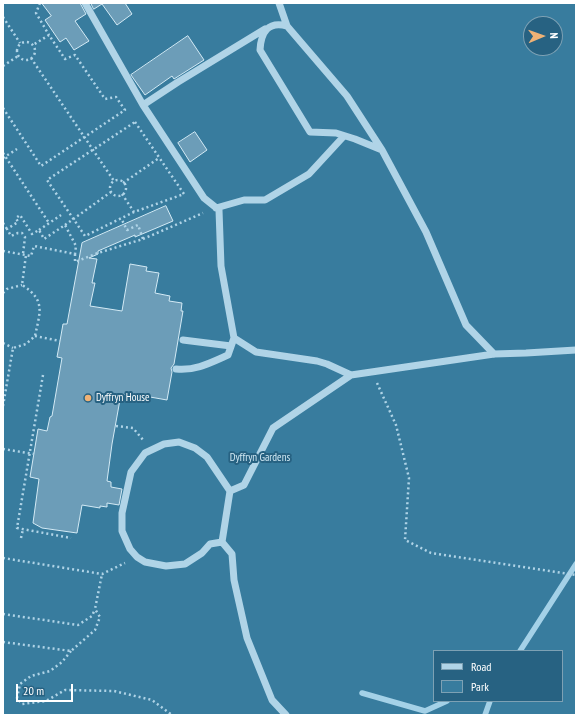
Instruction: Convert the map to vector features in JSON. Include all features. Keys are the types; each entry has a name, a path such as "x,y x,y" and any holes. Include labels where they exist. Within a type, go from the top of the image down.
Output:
{"lane":[{"path":"85,3 144,105 204,198 219,210 221,266 234,338 228,355 203,366 185,370 176,369"},
{"path":"279,3 287,26 347,96 382,150 426,232 466,325 494,354"},
{"path":"144,105 178,82 267,28 278,24 287,26"},
{"path":"267,28 260,39 260,50 310,132 336,133 382,150"},
{"path":"216,208 244,200 265,200 309,174 344,136"},
{"path":"234,338 256,352 317,361 352,375"},
{"path":"183,340 231,346"},
{"path":"230,491 244,485 274,428 352,375 494,354 576,350"},
{"path":"222,542 210,544 202,553 185,564 166,566 145,562 137,557 130,549 122,531 122,513 131,472 146,453 164,444 179,442 195,448 207,457 230,491 222,542 232,554 234,580 247,638 272,700 286,715"}],"path":[{"path":"3,108 41,166 125,110 116,97 105,99 75,55 65,59 36,13 40,3"},
{"path":"3,17 20,43"},
{"path":"33,45 49,35"},
{"path":"28,42 33,45 35,51 31,58 25,60 18,56 16,50 20,43 28,42"},
{"path":"3,66 18,56"},
{"path":"31,58 114,181"},
{"path":"135,122 159,158 184,194 134,212 85,236 46,180 135,122"},
{"path":"4,157 17,149"},
{"path":"3,153 4,157 49,223"},
{"path":"123,183 159,158"},
{"path":"114,181 119,180 123,183 125,187 122,194"},
{"path":"111,192 110,187 114,181"},
{"path":"39,230 44,239 111,192"},
{"path":"111,192 115,195 122,194"},
{"path":"122,194 134,212"},
{"path":"65,225 76,246 76,262 143,238 216,208"},
{"path":"7,229 18,222 16,218 20,215 32,234 61,215"},
{"path":"121,218 127,230 138,225 143,238"},
{"path":"3,224 11,236 18,233 22,233 25,236 22,285"},
{"path":"3,251 31,256 34,246 75,254"},
{"path":"3,293 7,289 22,285 32,291 39,302 39,318 35,336 26,344 13,348 3,343"},
{"path":"35,336 60,341"},
{"path":"3,406 13,348"},
{"path":"371,372 396,424 410,478 405,540 431,553 576,575"},
{"path":"44,375 17,528 71,538"},
{"path":"116,426 133,428 144,440 146,453"},
{"path":"3,449 34,454"},
{"path":"22,538 23,529"},
{"path":"3,558 102,574 137,557"},
{"path":"3,614 78,625 92,616 95,609 102,574"},
{"path":"95,609 100,617 95,630 71,651 62,662 50,671 31,676 20,684 17,698 22,704 46,701 65,690 114,691 152,700 172,715"},
{"path":"3,642 71,651"}],"green space":[{"name":"Dyffryn Gardens","path":"3,3 576,3 576,715 3,715"}],"building":[{"path":"42,3 80,3 86,14 75,21 89,41 74,50 66,38 60,42 45,20 51,16"},
{"path":"91,3 125,3 132,14 117,25 102,4 94,9"},
{"path":"188,36 204,60 174,79 172,76 145,95 131,75"},
{"path":"195,132 207,150 190,162 178,143"},
{"name":"Dyffryn House","path":"166,206 173,221 98,251 98,254 89,258 97,259 92,283 95,283 90,306 122,311 130,264 147,267 146,271 159,273 155,293 170,296 169,301 182,303 181,311 183,311 174,364 171,368 172,372 167,400 133,394 133,396 121,394 107,481 111,482 111,487 122,489 119,505 107,503 107,507 100,506 100,508 82,505 77,533 42,528 33,523 39,479 30,477 38,429 47,431 50,417 52,416 62,358 57,357 63,324 67,324 82,243"}],"waterway":[{"path":"521,650 576,564"},
{"path":"362,693 425,711 445,702"},
{"path":"485,715 490,702"}],"place":[{"name":"Dyffryn House","path":"88,398"}]}
